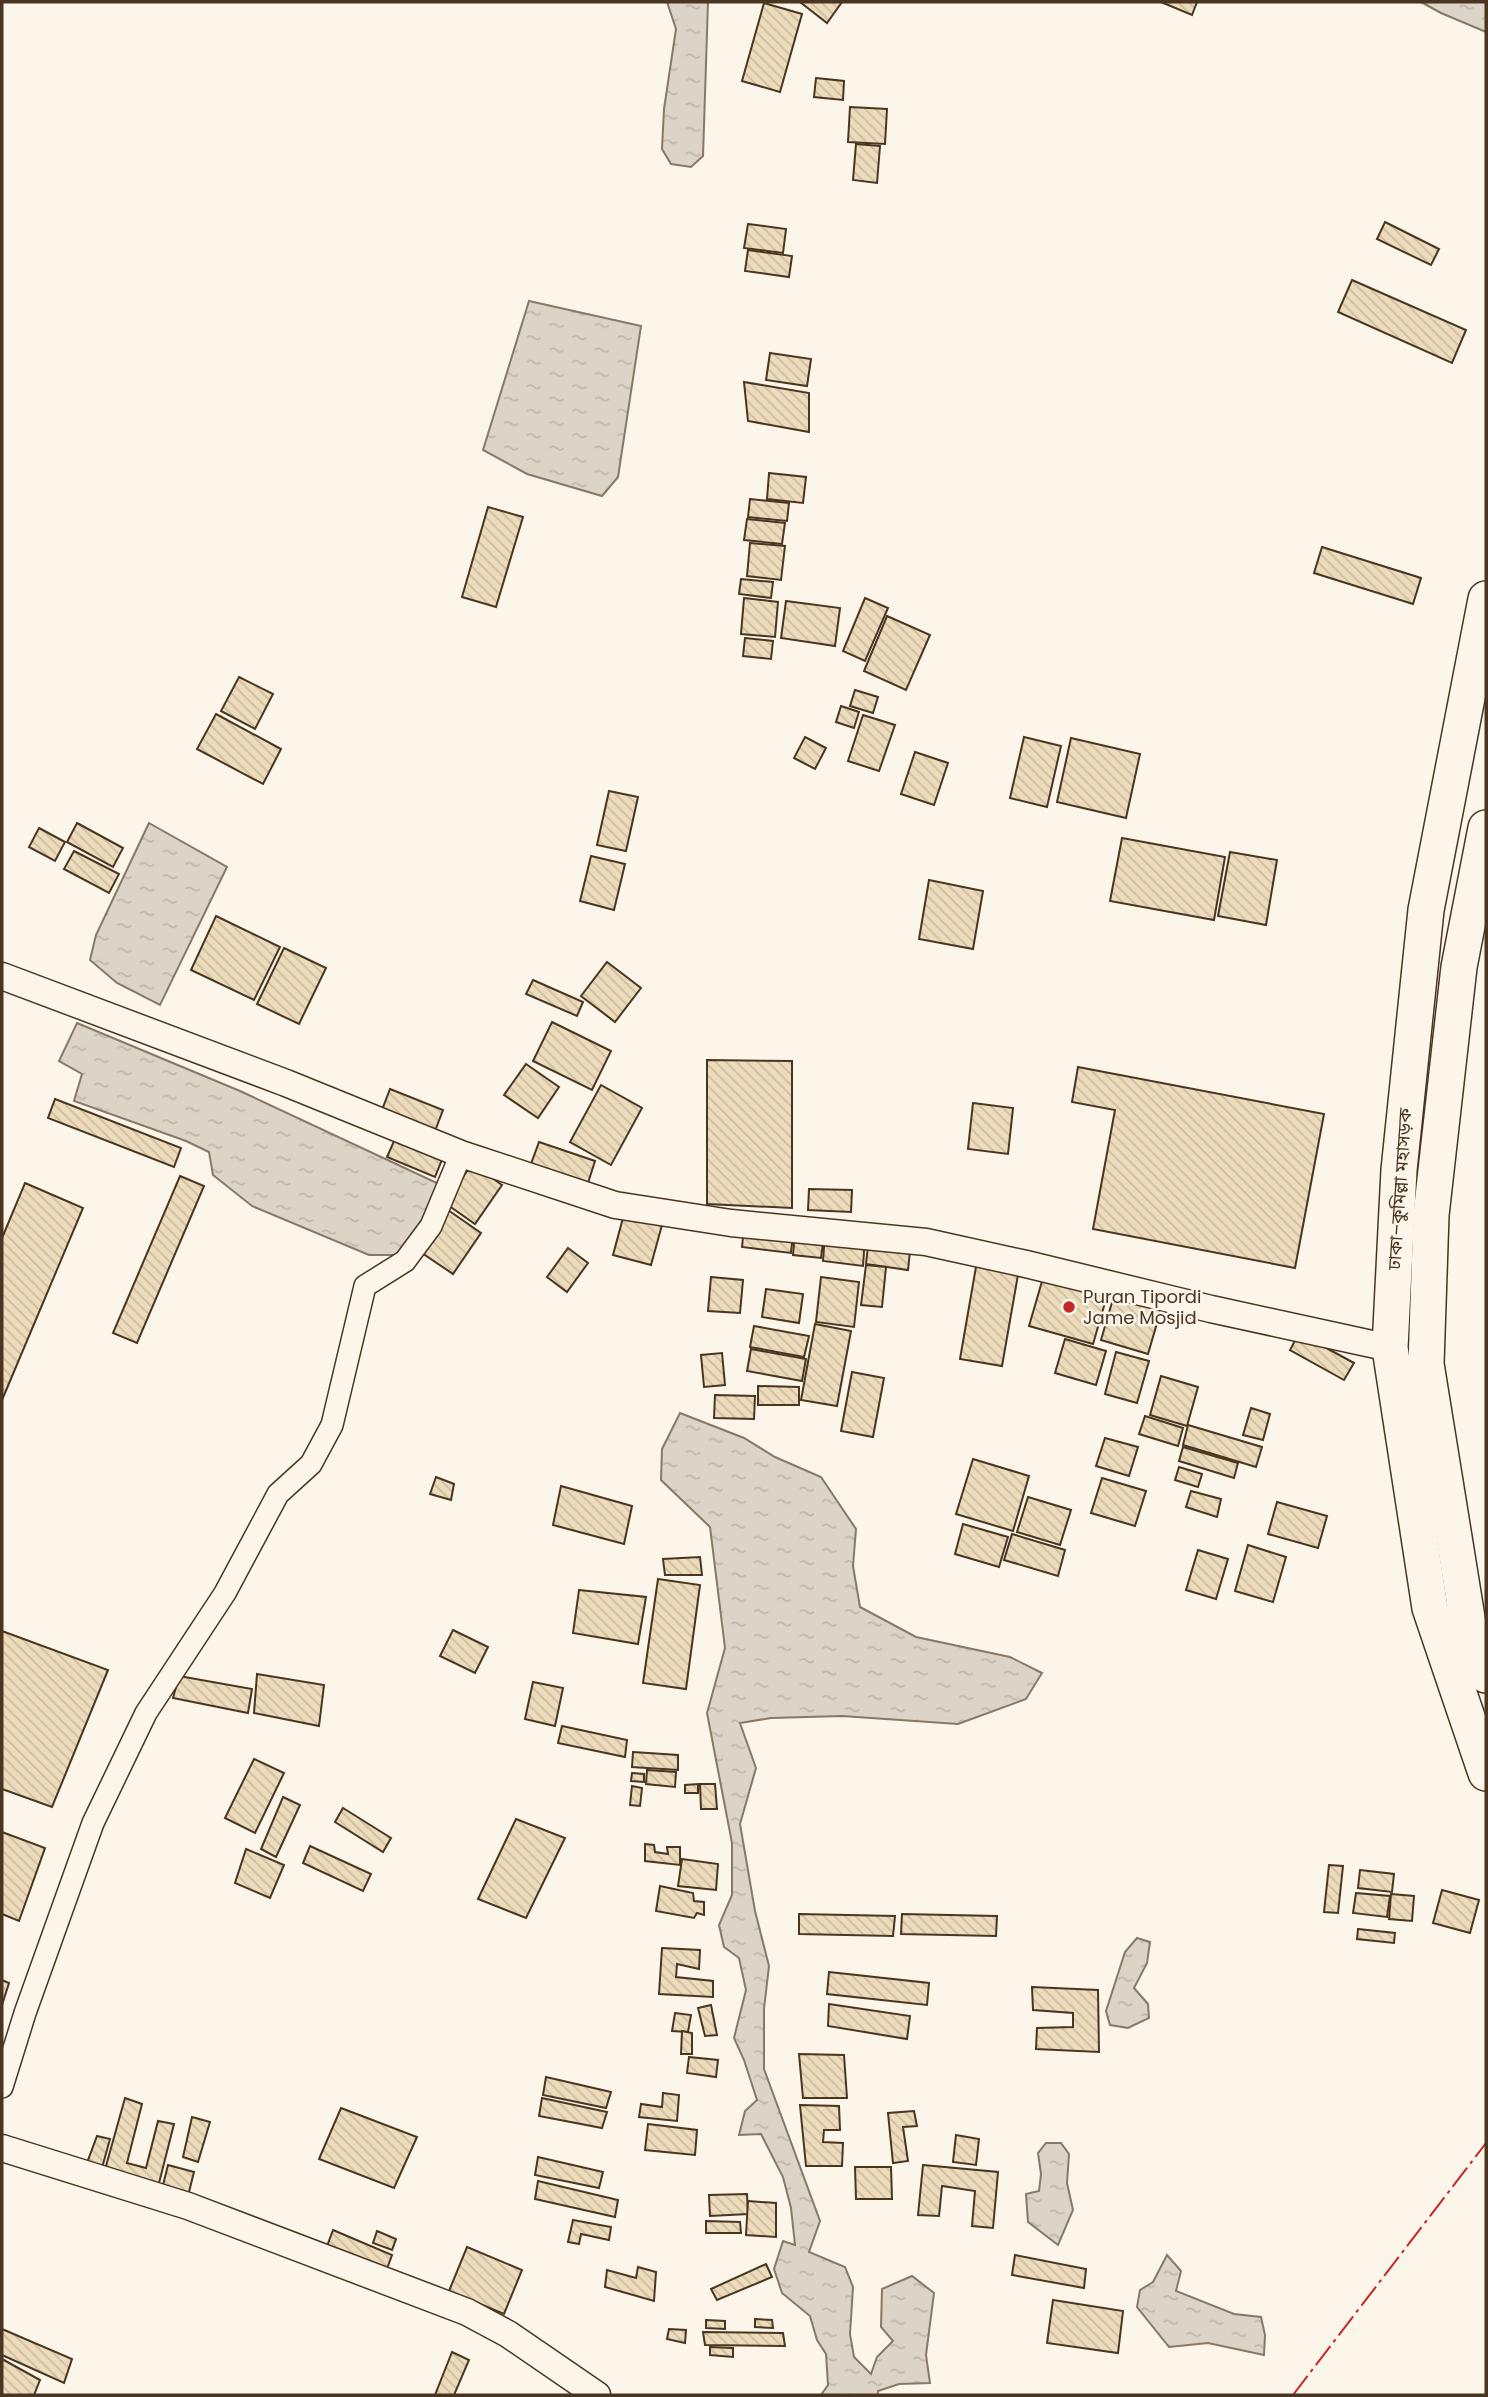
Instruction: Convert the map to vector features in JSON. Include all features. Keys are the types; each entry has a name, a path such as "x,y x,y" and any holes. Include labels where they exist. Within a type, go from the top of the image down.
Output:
{"highway":[{"name":"ঢাকা–কুমিল্লা মহাসড়ক","path":"1486,598 1426,910 1399,1170 1403,1360 1430,1608 1486,1773"},
{"name":"ঢাকা–কুমিল্লা মহাসড়ক","path":"1486,828 1457,980 1432,1214 1403,1360 1468,1624 1486,1675"}],"street":[{"path":"2,976 286,1083 461,1154 615,1206 731,1223 926,1242 1212,1309 1403,1360"},
{"path":"2,2087 25,2013 93,1823 146,1713 225,1594 278,1494 311,1464 332,1425 365,1286 405,1261 431,1226 461,1154"},
{"path":"2,2148 188,2206 467,2312 508,2334 597,2395"}],"water":[{"path":"667,2 708,2 703,156 691,167 671,164 662,149 664,109 676,29"},
{"path":"1421,2 1486,2 1486,32 1441,13"},
{"path":"529,301 641,326 618,477 602,496 527,474 483,450"},
{"path":"149,823 227,867 160,1005 117,983 90,960 96,935"},
{"path":"77,1023 240,1091 439,1184 421,1222 398,1255 369,1255 252,1206 213,1175 209,1152 186,1141 74,1101 82,1074 59,1061"},
{"path":"680,1413 744,1438 775,1457 821,1477 856,1529 853,1566 860,1607 916,1637 1010,1657 1042,1673 1026,1699 958,1724 842,1716 771,1718 740,1723 756,1768 740,1824 755,1911 769,1966 764,2009 764,2069 820,2221 809,2252 845,2267 853,2287 850,2334 854,2357 871,2374 877,2357 893,2341 881,2327 882,2289 912,2276 934,2293 926,2355 930,2383 899,2384 878,2391 878,2395 821,2395 828,2385 826,2354 817,2340 810,2316 782,2293 774,2269 783,2241 795,2245 791,2208 783,2177 761,2134 739,2135 745,2111 757,2100 734,2038 746,1990 739,1958 724,1947 719,1925 732,1895 732,1843 707,1713 725,1648 710,1527 661,1480 662,1449"},
{"path":"1137,1938 1150,1942 1147,1963 1134,1988 1148,2004 1149,2018 1128,2028 1110,2025 1106,2011 1125,1952"},
{"path":"1046,2143 1061,2143 1069,2154 1067,2183 1073,2210 1058,2245 1028,2222 1026,2194 1039,2191 1041,2174 1038,2153"},
{"path":"1167,2255 1181,2271 1176,2291 1234,2314 1261,2317 1265,2335 1264,2355 1208,2343 1169,2347 1137,2307 1140,2290 1153,2282"}],"building":[{"path":"800,2 842,2 827,23"},
{"path":"1161,2 1197,2 1192,15"},
{"path":"764,3 802,14 780,92 742,81"},
{"path":"816,78 844,81 843,100 814,97"},
{"path":"850,107 887,109 885,144 848,142"},
{"path":"856,144 880,146 877,183 853,180"},
{"path":"1385,222 1439,249 1431,265 1377,239"},
{"path":"748,224 786,229 783,253 744,248"},
{"path":"748,250 792,256 789,277 745,271"},
{"path":"1352,280 1466,330 1452,363 1338,312"},
{"path":"770,353 811,359 807,386 766,380"},
{"path":"744,382 809,393 809,432 748,421"},
{"path":"769,473 806,477 803,503 767,499"},
{"path":"750,499 789,503 787,521 748,517"},
{"path":"488,507 523,517 496,607 462,597"},
{"path":"747,519 785,523 782,544 744,540"},
{"path":"750,543 785,546 781,580 747,576"},
{"path":"1322,547 1421,578 1413,604 1314,573"},
{"path":"741,579 773,582 771,598 739,594"},
{"path":"744,598 778,602 775,637 741,634"},
{"path":"865,598 888,608 865,661 843,651"},
{"path":"786,601 840,608 835,646 781,638"},
{"path":"887,616 930,635 906,690 864,671"},
{"path":"745,638 773,641 771,659 743,656"},
{"path":"239,677 273,694 255,729 221,711"},
{"path":"855,690 878,697 873,713 850,706"},
{"path":"841,706 859,712 854,728 836,722"},
{"path":"216,714 281,749 263,784 197,749"},
{"path":"863,715 895,725 879,771 848,761"},
{"path":"805,737 826,748 815,769 794,758"},
{"path":"1024,737 1061,746 1047,807 1010,798"},
{"path":"1071,738 1140,754 1126,818 1057,802"},
{"path":"915,752 948,763 934,805 901,794"},
{"path":"609,791 638,797 626,851 597,845"},
{"path":"77,823 123,848 113,867 67,842"},
{"path":"39,828 65,842 55,861 29,847"},
{"path":"1122,838 1225,857 1214,920 1110,901"},
{"path":"74,851 119,874 109,893 64,869"},
{"path":"1230,852 1277,860 1266,925 1218,916"},
{"path":"591,856 625,864 614,910 580,901"},
{"path":"929,880 983,891 973,949 919,939"},
{"path":"216,916 280,947 254,1000 191,970"},
{"path":"284,948 326,968 299,1024 257,1004"},
{"path":"607,962 641,988 615,1022 581,996"},
{"path":"533,980 583,1002 577,1016 526,994"},
{"path":"552,1022 611,1051 592,1090 533,1061"},
{"path":"707,1060 792,1061 792,1208 707,1204"},
{"path":"526,1064 559,1087 538,1118 504,1095"},
{"path":"1078,1067 1324,1114 1295,1268 1093,1229 1115,1110 1072,1102"},
{"path":"601,1085 642,1108 611,1165 570,1142"},
{"path":"390,1089 443,1110 435,1131 382,1110"},
{"path":"55,1099 181,1148 174,1167 48,1118"},
{"path":"973,1103 1013,1108 1008,1154 968,1149"},
{"path":"398,1132 445,1152 435,1177 387,1157"},
{"path":"539,1142 595,1161 588,1183 531,1164"},
{"path":"472,1164 502,1185 475,1224 445,1203"},
{"path":"180,1176 204,1186 137,1343 113,1333"},
{"path":"25,1183 83,1208 2,1400 2,1238"},
{"path":"809,1189 852,1190 851,1212 808,1210"},
{"path":"448,1210 481,1233 453,1274 419,1251"},
{"path":"624,1214 662,1225 651,1265 613,1255"},
{"path":"744,1228 793,1234 791,1253 742,1247"},
{"path":"795,1232 824,1235 821,1258 793,1255"},
{"path":"825,1234 865,1238 863,1266 823,1261"},
{"path":"869,1237 911,1242 908,1270 866,1264"},
{"path":"568,1248 588,1263 567,1292 547,1277"},
{"path":"977,1261 1019,1269 1002,1366 960,1359"},
{"path":"866,1265 886,1267 882,1307 861,1305"},
{"name":"Puran Tipordi Jame Mosjid","path":"1045,1271 1109,1289 1093,1344 1029,1326"},
{"path":"711,1277 743,1280 740,1313 708,1311"},
{"path":"821,1277 859,1282 854,1327 816,1322"},
{"path":"766,1289 803,1294 799,1323 762,1317"},
{"path":"1115,1292 1162,1306 1148,1354 1101,1340"},
{"path":"815,1324 851,1331 837,1406 801,1400"},
{"path":"754,1326 809,1336 804,1357 750,1347"},
{"path":"1299,1333 1354,1363 1344,1380 1290,1350"},
{"path":"1065,1339 1106,1351 1096,1385 1055,1373"},
{"path":"751,1349 806,1359 802,1381 747,1371"},
{"path":"1116,1352 1149,1361 1137,1403 1105,1394"},
{"path":"722,1353 725,1385 704,1387 701,1355"},
{"path":"852,1372 884,1378 873,1437 841,1431"},
{"path":"1161,1376 1198,1387 1187,1426 1150,1415"},
{"path":"758,1386 799,1387 799,1405 758,1405"},
{"path":"715,1395 755,1396 754,1419 714,1418"},
{"path":"1251,1408 1270,1414 1263,1440 1243,1435"},
{"path":"1145,1416 1183,1428 1178,1446 1139,1434"},
{"path":"1188,1425 1262,1447 1256,1467 1183,1445"},
{"path":"1105,1438 1138,1447 1129,1476 1096,1466"},
{"path":"1183,1447 1238,1463 1234,1478 1179,1461"},
{"path":"973,1459 1029,1476 1013,1531 956,1514"},
{"path":"1179,1467 1202,1474 1198,1487 1175,1480"},
{"path":"436,1477 454,1484 451,1500 430,1494"},
{"path":"1102,1478 1146,1491 1135,1526 1091,1513"},
{"path":"561,1486 632,1506 624,1544 553,1525"},
{"path":"1191,1491 1221,1499 1217,1517 1186,1507"},
{"path":"1028,1497 1071,1510 1060,1545 1017,1532"},
{"path":"1277,1502 1327,1516 1318,1548 1268,1534"},
{"path":"963,1524 1008,1537 999,1567 955,1554"},
{"path":"1012,1534 1065,1550 1058,1576 1004,1560"},
{"path":"1248,1545 1286,1557 1273,1602 1235,1591"},
{"path":"1198,1550 1228,1559 1216,1599 1186,1590"},
{"path":"700,1557 702,1575 665,1575 663,1559"},
{"path":"658,1579 700,1585 686,1689 643,1683"},
{"path":"579,1590 646,1597 638,1644 573,1633"},
{"path":"453,1630 488,1647 475,1673 440,1656"},
{"path":"2,1631 108,1670 52,1807 2,1789"},
{"path":"257,1674 324,1685 319,1726 254,1713"},
{"path":"179,1676 252,1689 248,1713 173,1698"},
{"path":"533,1682 563,1688 555,1726 525,1719"},
{"path":"562,1726 627,1740 625,1757 558,1743"},
{"path":"633,1752 678,1755 678,1770 632,1767"},
{"path":"254,1759 284,1773 255,1833 225,1818"},
{"path":"647,1770 676,1772 675,1787 646,1784"},
{"path":"632,1773 644,1774 644,1782 631,1781"},
{"path":"698,1784 698,1793 685,1793 685,1785"},
{"path":"700,1784 715,1784 717,1809 701,1809"},
{"path":"632,1786 642,1788 640,1806 630,1805"},
{"path":"283,1797 300,1805 276,1857 261,1849"},
{"path":"343,1808 391,1838 383,1852 335,1822"},
{"path":"516,1819 565,1838 526,1918 478,1899"},
{"path":"2,1832 45,1848 19,1921 2,1914"},
{"path":"645,1844 654,1845 655,1852 668,1854 667,1847 680,1847 680,1865 645,1861"},
{"path":"310,1846 371,1874 363,1891 303,1863"},
{"path":"246,1849 284,1865 270,1898 235,1883"},
{"path":"682,1859 718,1864 716,1890 678,1886"},
{"path":"1329,1865 1343,1866 1338,1913 1324,1912"},
{"path":"1360,1870 1394,1874 1392,1892 1358,1888"},
{"path":"660,1886 693,1893 694,1901 704,1902 704,1915 697,1913 694,1918 656,1911"},
{"path":"1442,1890 1479,1900 1470,1933 1433,1923"},
{"path":"1356,1893 1390,1896 1387,1917 1353,1913"},
{"path":"1391,1894 1414,1896 1412,1921 1389,1919"},
{"path":"799,1914 895,1916 893,1936 799,1934"},
{"path":"902,1914 997,1916 996,1936 901,1934"},
{"path":"1358,1929 1395,1933 1394,1943 1357,1939"},
{"path":"662,1948 700,1950 699,1969 677,1964 676,1977 713,1981 713,1997 659,1994"},
{"path":"829,1972 929,1983 927,2005 827,1994"},
{"path":"2,1980 9,1983 2,2005"},
{"path":"1032,1987 1098,1990 1099,2052 1036,2049 1037,2028 1073,2027 1073,2013 1033,2010"},
{"path":"829,2004 910,2016 907,2039 828,2026"},
{"path":"711,2005 717,2035 705,2036 698,2008"},
{"path":"675,2013 691,2015 688,2032 672,2031"},
{"path":"682,2031 692,2033 692,2054 681,2054"},
{"path":"799,2054 844,2055 847,2098 803,2098"},
{"path":"689,2057 718,2060 716,2077 687,2073"},
{"path":"546,2077 611,2092 606,2108 543,2095"},
{"path":"663,2093 679,2095 677,2121 639,2117 641,2104 662,2107"},
{"path":"125,2098 142,2104 127,2163 146,2168 158,2121 174,2124 158,2187 104,2173"},
{"path":"542,2098 607,2112 602,2128 539,2116"},
{"path":"800,2105 839,2106 840,2130 824,2130 823,2142 843,2143 842,2166 806,2166"},
{"path":"341,2108 417,2137 394,2188 319,2159"},
{"path":"914,2111 917,2126 903,2127 908,2161 893,2163 888,2113"},
{"path":"192,2117 210,2122 198,2162 183,2157"},
{"path":"648,2124 697,2130 695,2155 645,2150"},
{"path":"956,2135 979,2139 976,2165 953,2162"},
{"path":"97,2136 110,2139 102,2168 87,2163"},
{"path":"538,2157 603,2172 599,2188 535,2175"},
{"path":"168,2165 194,2172 188,2196 162,2189"},
{"path":"923,2165 998,2172 993,2228 972,2226 975,2191 942,2186 939,2216 918,2215"},
{"path":"855,2167 891,2167 892,2199 856,2199"},
{"path":"538,2181 618,2200 615,2217 535,2199"},
{"path":"747,2194 748,2214 710,2216 709,2195"},
{"path":"748,2201 776,2203 776,2237 746,2235"},
{"path":"573,2220 611,2227 609,2240 581,2234 579,2244 568,2242"},
{"path":"706,2221 740,2222 741,2233 706,2233"},
{"path":"333,2230 392,2255 385,2274 326,2249"},
{"path":"377,2231 396,2239 392,2250 373,2243"},
{"path":"467,2247 522,2270 504,2314 449,2291"},
{"path":"1015,2255 1086,2269 1084,2288 1012,2275"},
{"path":"766,2264 772,2277 717,2300 711,2289"},
{"path":"638,2267 656,2272 654,2301 605,2287 607,2270 636,2278"},
{"path":"1053,2300 1123,2311 1118,2353 1047,2343"},
{"path":"755,2319 772,2320 773,2328 755,2327"},
{"path":"706,2320 725,2321 725,2329 706,2328"},
{"path":"2,2329 72,2359 64,2383 2,2355"},
{"path":"669,2329 686,2330 685,2343 667,2339"},
{"path":"703,2332 783,2333 785,2346 705,2345"},
{"path":"710,2347 733,2348 733,2357 710,2355"},
{"path":"452,2352 469,2360 454,2395 435,2395"},
{"path":"2,2359 40,2380 34,2395 2,2395"}],"power":[{"path":"1293,2395 1486,2143"}],"place":[{"name":"Puran Tipordi Jame Mosjid","path":"1069,1307"}]}
